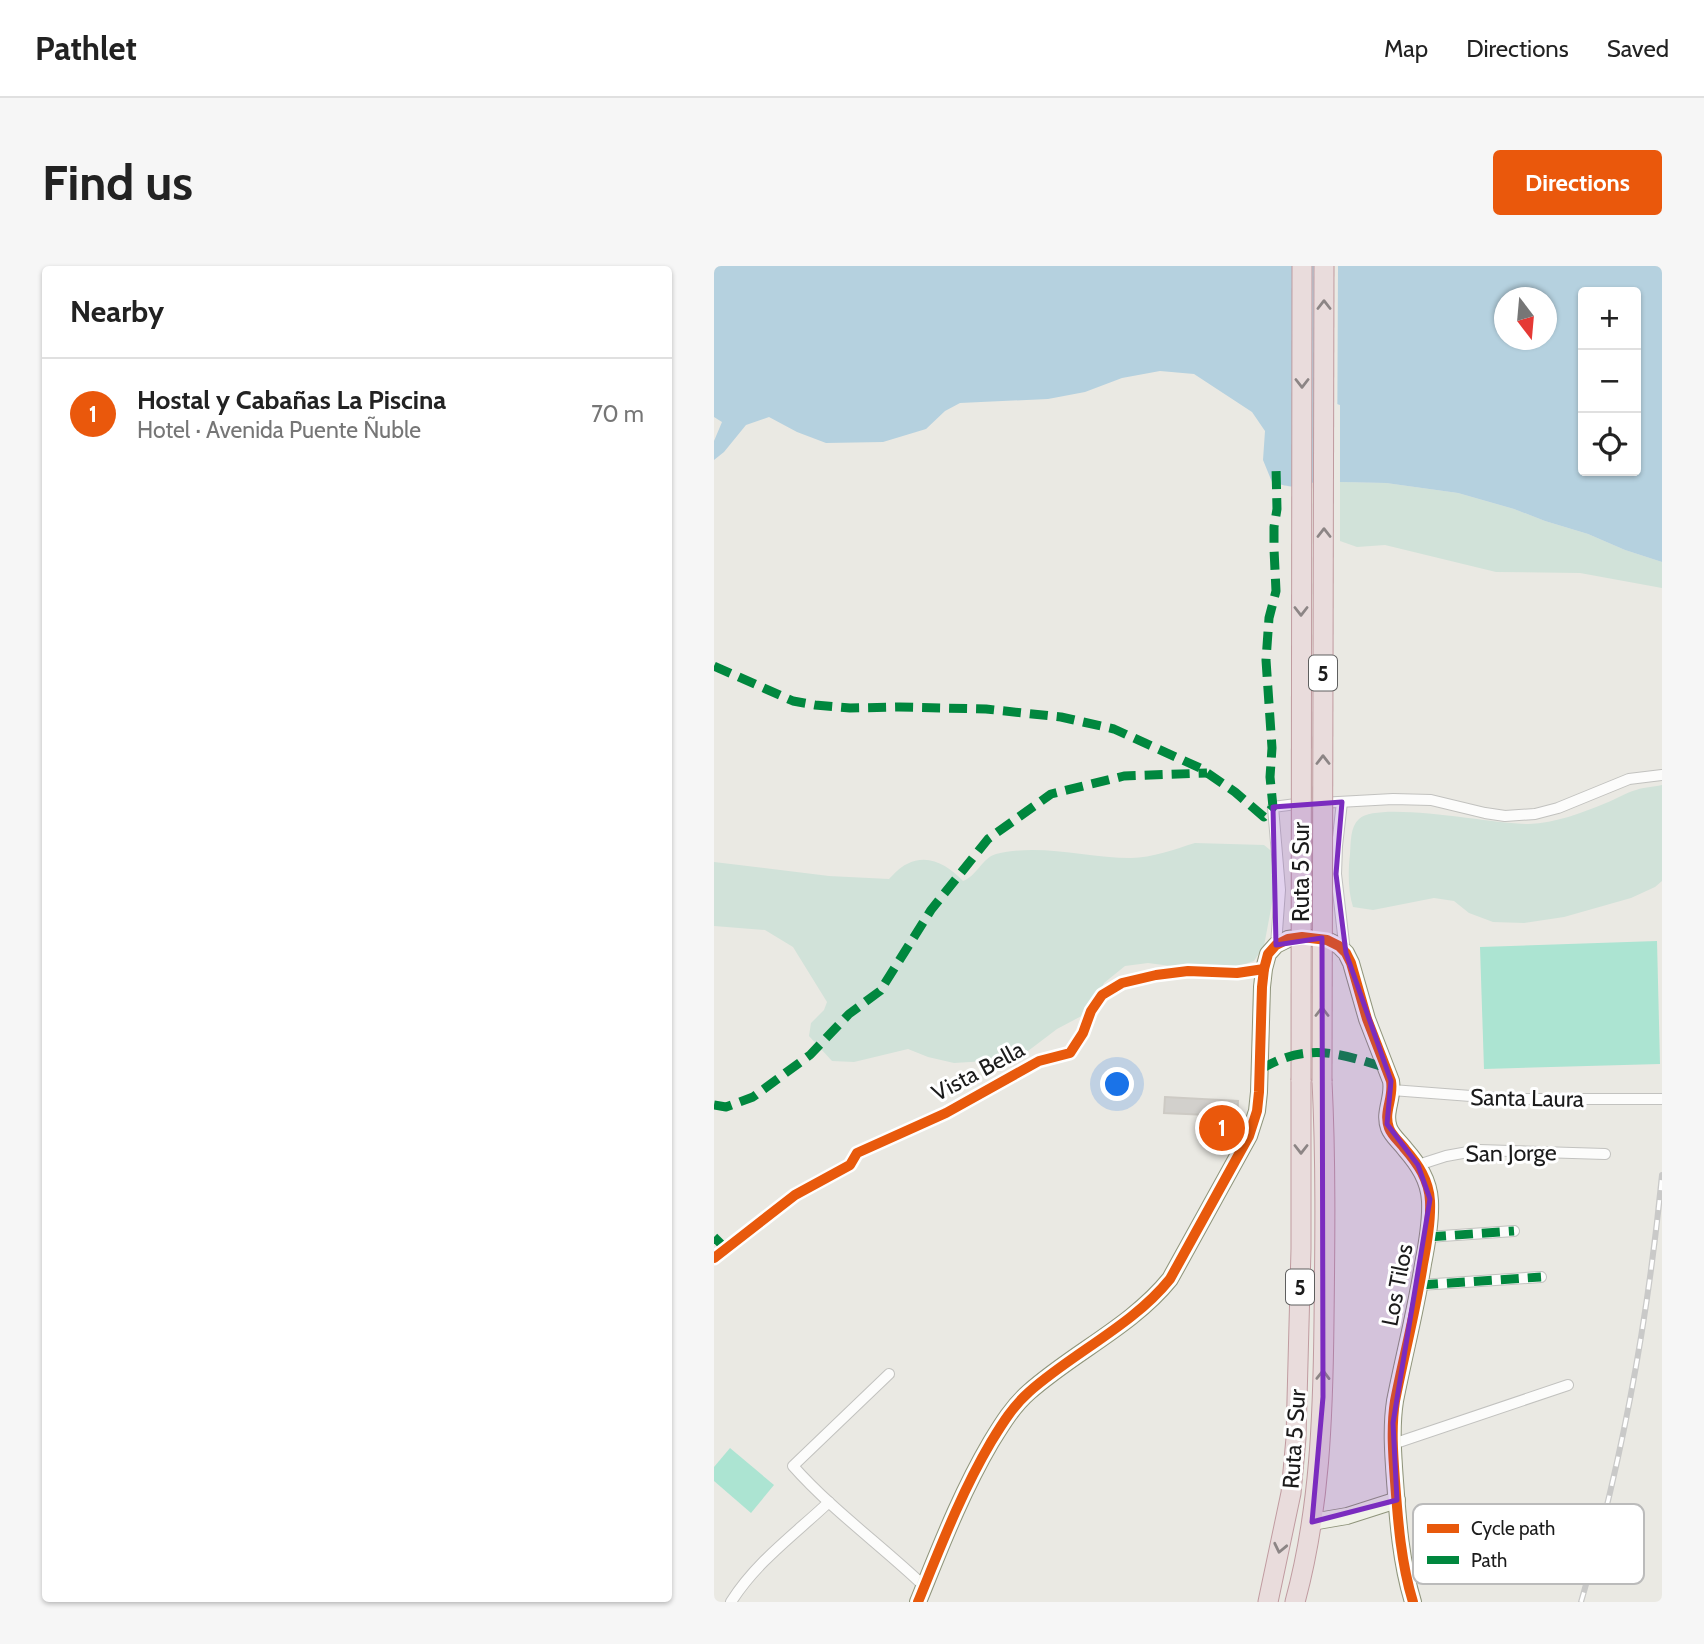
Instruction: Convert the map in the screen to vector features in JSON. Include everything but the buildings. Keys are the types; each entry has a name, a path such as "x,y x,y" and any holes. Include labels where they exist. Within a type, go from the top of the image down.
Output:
{"highway":[{"name":"Ruta 5 Sur","path":"1268,1602 1291,1493 1296,1438 1301,1248 1302,266"},
{"name":"Ruta 5 Sur","path":"1295,1602 1312,1521 1321,1444 1323,1397 1326,1191 1322,1081 1324,266"}],"street":[{"path":"1276,945 1280,891 1273,807 1393,799 1431,800 1505,816 1535,814 1558,808 1629,779 1662,775"},
{"path":"1342,802 1336,874 1346,953 1367,1019 1387,1068 1392,1090"},
{"path":"918,1602 967,1486 1009,1413 1031,1390 1158,1294 1170,1279 1240,1156 1250,1136 1257,1111 1261,1069 1262,987 1268,954 1276,945 1288,939 1302,937 1327,940 1346,953"},
{"name":"Vista Bella","path":"714,1258 795,1195 850,1165 857,1153 946,1113 1039,1061 1070,1053 1102,995 1122,983 1188,971 1237,973 1264,969"},
{"name":"Santa Laura","path":"1392,1090 1510,1099 1662,1099"},
{"name":"Los Tilos","path":"1392,1090 1387,1124 1418,1165 1430,1199 1428,1237 1420,1285 1395,1402 1393,1444 1403,1567 1413,1602"},
{"name":"San Jorge","path":"1418,1165 1479,1150 1605,1154"},
{"path":"1428,1237 1514,1231"},
{"path":"1420,1285 1541,1277"},
{"path":"889,1374 793,1466 829,1502 925,1586"},
{"path":"1393,1444 1567,1385"},
{"path":"1312,1521 1347,1516 1397,1500"},
{"path":"731,1602 760,1565 829,1502"}],"highlighted area":[{"path":"1342,802 1336,874 1346,953 1391,1081 1387,1124 1418,1165 1430,1199 1393,1423 1397,1500 1312,1522 1323,1397 1322,938 1276,945 1273,807"}],"shaded area":[{"path":"1340,482 1386,483 1458,493 1514,509 1662,562 1662,588 1580,573 1496,572 1385,545 1357,547 1340,541"},
{"path":"1662,785 1662,881 1631,898 1564,917 1524,923 1493,922 1469,913 1454,901 1434,898 1373,910 1353,907 1349,881 1352,835 1359,819 1371,814 1413,812 1529,824 1558,820 1639,789"},
{"path":"1195,843 1264,845 1275,854 1273,898 1264,946 1254,961 1239,966 1171,966 1148,963 1125,966 1104,983 1091,1011 1057,1029 1028,1051 986,1061 954,1063 908,1049 854,1062 832,1061 809,1036 811,1023 824,1010 827,1002 793,947 765,930 714,926 714,862 829,876 889,879 907,864 930,860 951,870 963,881 991,856 1013,851 1047,850 1139,858"}],"green space":[{"path":"1657,941 1660,1064 1484,1069 1480,947"},
{"path":"730,1448 774,1485 751,1513 714,1481 714,1467"}],"water":[{"path":"714,266 1662,266 1662,562 1588,534 1458,493 1386,483 1340,482 1340,405 1315,397 1315,482 1294,486 1272,482 1263,460 1265,431 1252,412 1194,374 1160,371 1122,378 1085,392 1048,399 960,403 945,411 926,429 883,442 826,443 769,417 746,425 714,460 714,441 722,422 714,417"}],"pier":[{"path":"1316,266 1338,266 1337,484 1336,407 1318,402"}],"railway":[{"path":"1607,1504 1641,1337 1662,1175"},
{"path":"1581,1602 1586,1584"}],"marked path":[{"path":"714,666 793,701 815,705 850,708 986,709 1061,717 1114,729 1200,768 1235,792 1264,817 1273,807 1266,660 1269,618 1276,591 1276,467"},
{"path":"714,1105 726,1107 753,1097 810,1055 849,1014 880,991 931,910 988,839 1051,794 1124,776 1207,773"},
{"path":"1261,1069 1294,1055 1309,1053 1338,1055 1387,1068"},
{"path":"1428,1237 1514,1231"},
{"path":"714,1237 726,1249"},
{"path":"1420,1285 1541,1277"}],"cycle path":[{"path":"918,1602 970,1481 1013,1409 1046,1378 1138,1311 1170,1279 1249,1136 1257,1111 1262,987 1268,954 1276,945 1288,939 1302,937 1327,940 1339,946 1351,963 1367,1019 1391,1081 1387,1116 1389,1128 1418,1167 1429,1193 1427,1241 1393,1421 1399,1527 1413,1602"},
{"path":"714,1258 795,1195 850,1165 857,1153 946,1113 1039,1061 1070,1053 1102,995 1122,983 1188,971 1237,973 1264,969"}],"place":[{"name":"Hostal y Cabañas La Piscina","path":"1222,1128"}]}
